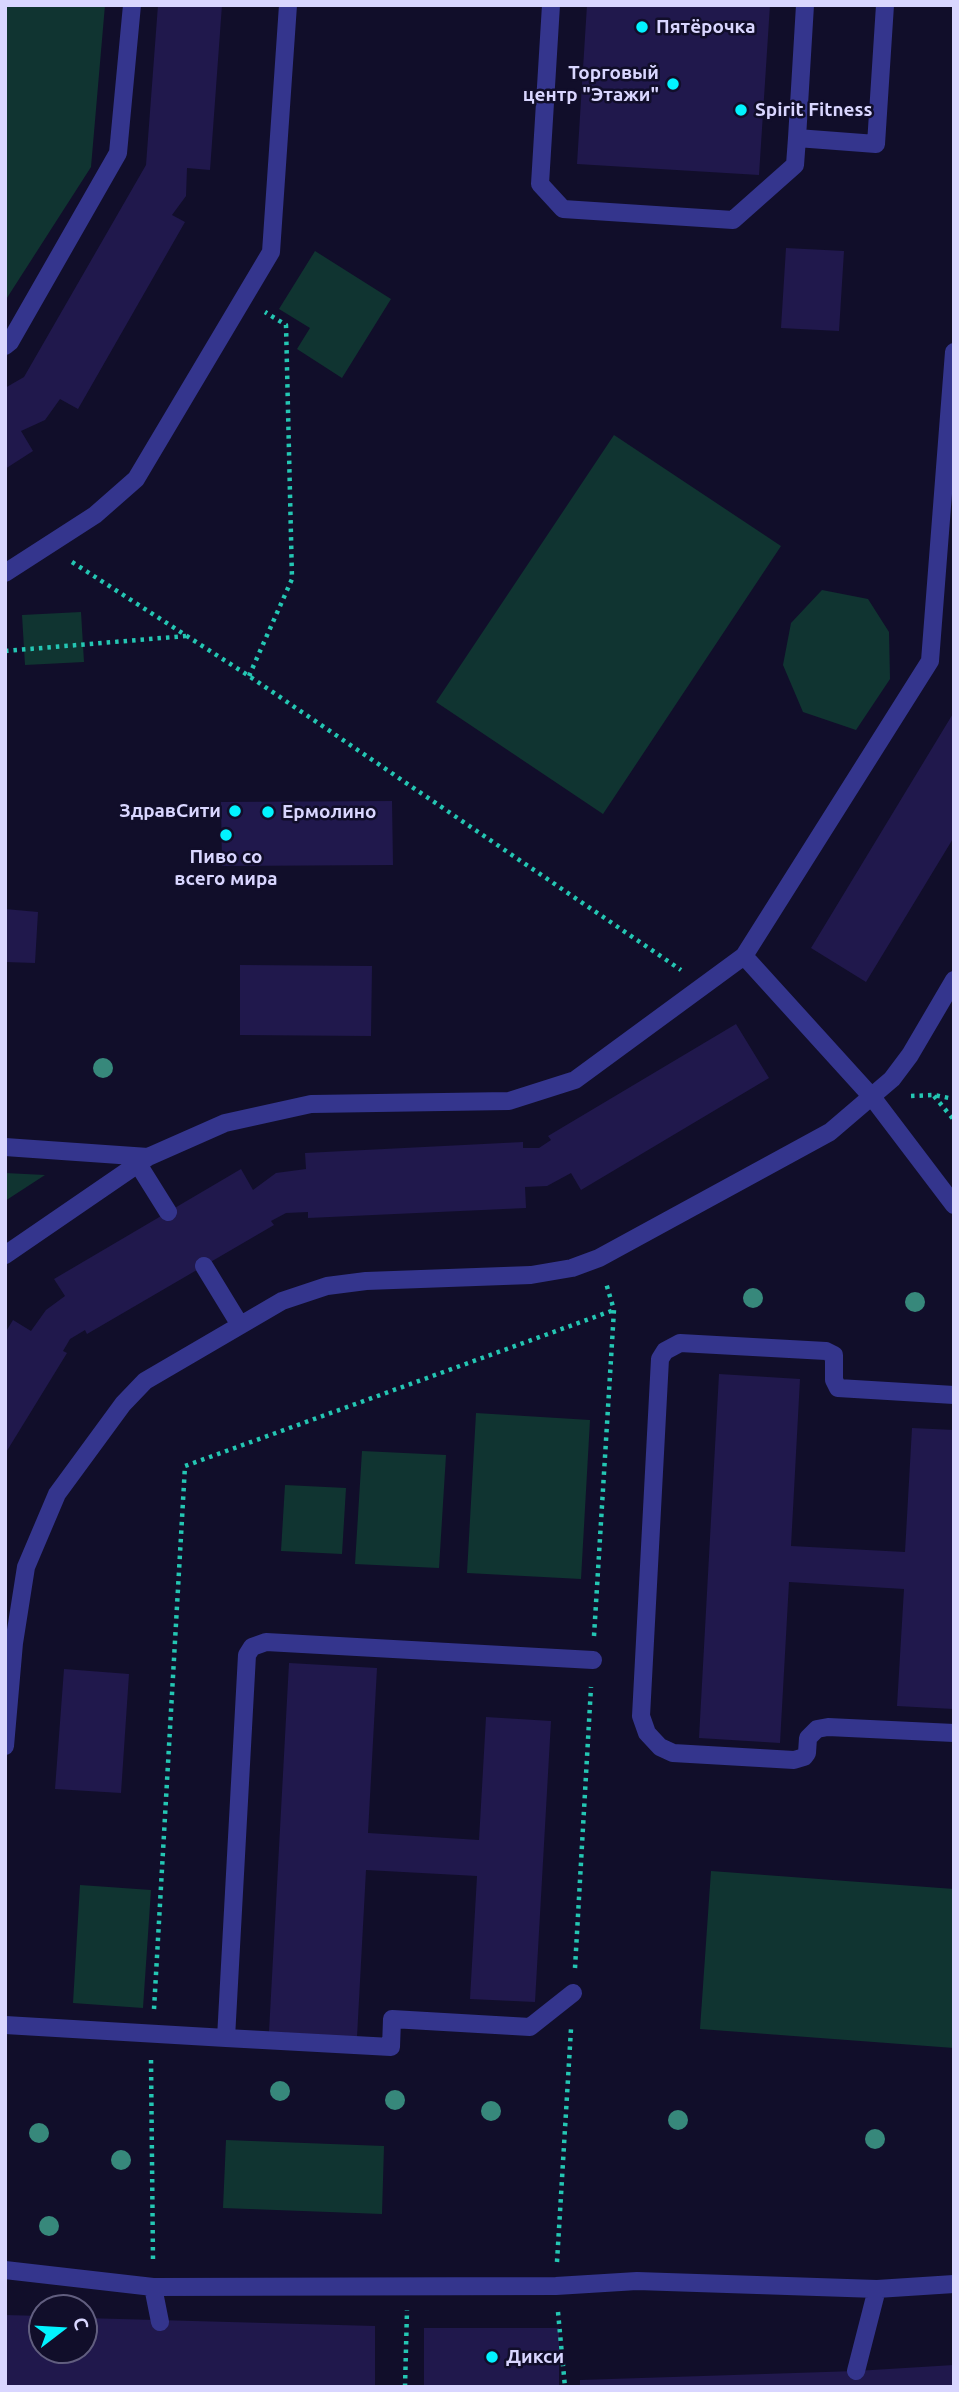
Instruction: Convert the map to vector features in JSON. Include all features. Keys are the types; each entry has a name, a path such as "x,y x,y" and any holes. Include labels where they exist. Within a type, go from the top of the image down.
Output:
{"lane":[{"path":"5,346 10,342 118,153 132,5"},
{"path":"5,573 95,515 136,479 271,252 288,5"},
{"path":"551,5 540,184 563,209 733,220 795,165 805,5"},
{"path":"797,138 876,144 885,5"},
{"path":"5,1255 143,1160 225,1123 311,1104 509,1101 575,1080 744,956 930,661 954,352"},
{"path":"744,956 872,1097 954,1205"},
{"path":"5,1746 14,1643 26,1567 57,1494 123,1404 145,1381 282,1301 327,1286 366,1281 531,1275 572,1268 599,1258 830,1132 892,1079 910,1055 954,980"},
{"path":"5,1147 143,1160"},
{"path":"143,1160 168,1212"},
{"path":"204,1266 240,1325"},
{"path":"954,1395 838,1388 834,1380 834,1355 826,1351 680,1343 665,1351 660,1359 641,1716 647,1733 660,1746 673,1753 700,1755 800,1759 807,1753 808,1738 812,1732 828,1727 954,1734"},
{"path":"226,2038 247,1655 252,1647 266,1642 593,1660"},
{"path":"5,2025 391,2047 392,2019 530,2026 573,1993"},
{"path":"5,2270 153,2287 556,2286 637,2281 877,2290 954,2284"},
{"path":"153,2287 160,2322"},
{"path":"856,2371 877,2290"}],"path":[{"path":"243,299 286,325 292,579 248,676"},
{"path":"47,546 248,676 704,985"},
{"path":"5,651 187,636"},
{"path":"954,1099 934,1095 954,1120"},
{"path":"565,2387 556,2286 614,1310 599,1258"},
{"path":"405,2387 408,2285"}],"green space":[{"path":"5,5 105,5 91,167 5,301"},
{"path":"315,251 391,299 342,378 297,349 310,328 279,309"},
{"path":"614,435 781,546 603,814 436,702"},
{"path":"822,590 868,599 889,632 890,679 856,730 803,712 783,665 791,623"},
{"path":"81,612 84,662 25,665 22,615"},
{"path":"5,1173 45,1175 5,1201"},
{"path":"476,1413 590,1420 581,1579 467,1573"},
{"path":"362,1451 446,1455 439,1568 355,1564"},
{"path":"285,1485 346,1488 342,1554 281,1551"},
{"path":"711,1871 954,1889 954,2048 700,2029"},
{"path":"80,1885 151,1890 143,2008 73,2003"},
{"path":"226,2140 384,2146 382,2214 223,2208"}],"building":[{"path":"158,5 222,5 210,170 187,168 186,196 172,215 185,222 78,409 60,399 45,420 21,431 33,451 5,469 5,388 24,377 146,165"},
{"name":"Торговый центр \"Этажи\"","path":"587,5 770,5 759,175 577,164"},
{"path":"786,248 844,251 839,331 781,328"},
{"path":"954,712 954,837 866,982 811,948"},
{"path":"392,801 393,865 222,866 221,802"},
{"path":"5,909 38,912 35,963 5,962"},
{"path":"240,965 372,966 371,1036 240,1035"},
{"path":"736,1024 769,1078 581,1190 571,1173 547,1186 525,1187 526,1208 308,1218 308,1212 286,1213 271,1221 274,1225 87,1334 85,1330 70,1339 63,1351 67,1353 5,1454 5,1333 13,1320 31,1331 46,1310 65,1296 54,1279 241,1169 253,1190 276,1173 306,1169 305,1153 523,1142 523,1148 539,1148 551,1140 548,1136"},
{"path":"719,1374 800,1379 791,1546 905,1552 912,1428 954,1430 954,1709 897,1706 904,1589 789,1582 780,1743 699,1738"},
{"path":"289,1663 377,1668 368,1833 479,1840 486,1717 551,1721 535,2002 470,1999 477,1876 366,1870 357,2037 269,2032"},
{"path":"64,1669 129,1674 121,1793 55,1789"},
{"path":"5,2315 28,2316 28,2364 98,2364 98,2318 375,2326 375,2387 5,2387"},
{"name":"Дикси","path":"424,2328 559,2328 559,2387 424,2387"},
{"path":"954,2365 954,2387 580,2387 580,2380"}],"place":[{"name":"Пятёрочка","path":"642,27"},
{"name":"Торговый центр \"Этажи\"","path":"673,84"},
{"name":"Spirit Fitness","path":"741,110"},
{"name":"ЗдравСити","path":"235,811"},
{"name":"Ермолино","path":"268,812"},
{"name":"Пиво со всего мира","path":"226,835"},
{"name":"Дикси","path":"492,2357"}]}
